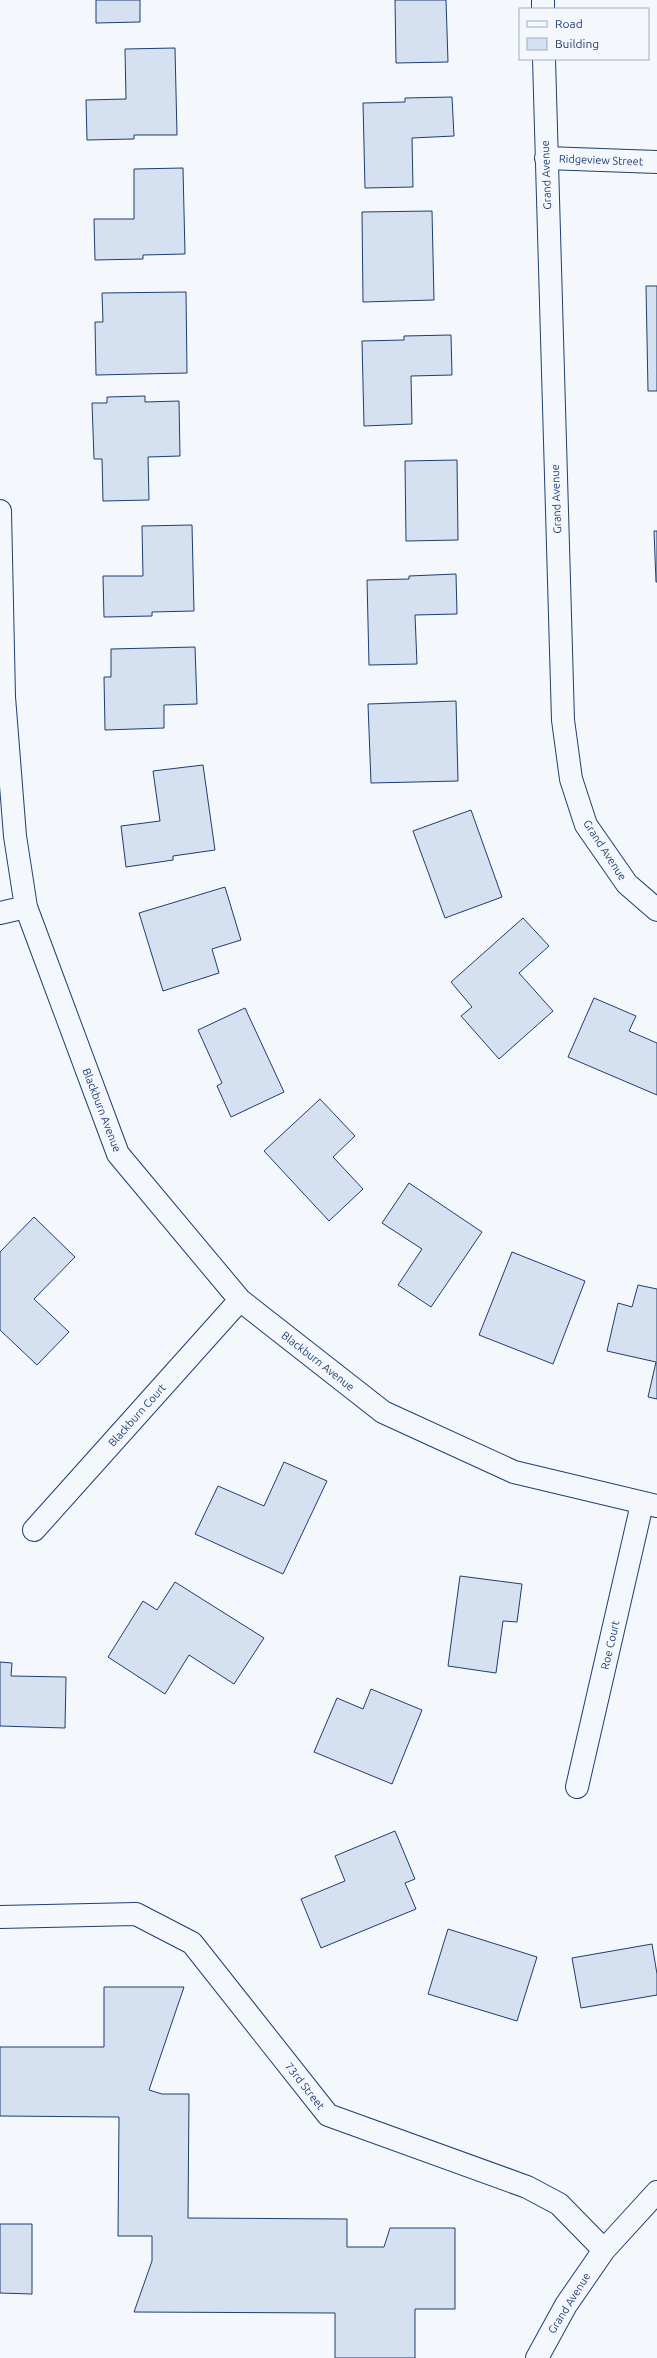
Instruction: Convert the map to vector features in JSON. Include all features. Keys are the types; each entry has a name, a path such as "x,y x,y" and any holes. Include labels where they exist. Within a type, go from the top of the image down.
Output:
{"street":[{"name":"Grand Avenue","path":"544,60 560,658 563,720 570,772 586,825 627,884 657,910"},
{"name":"Ridgeview Street","path":"546,158 657,162"},
{"name":"Blackburn Avenue","path":"0,511 4,697 15,836 26,908 118,1154 240,1300 383,1412 514,1472 650,1505"},
{"path":"0,913 26,908"},
{"name":"Blackburn Court","path":"34,1530 240,1300"},
{"name":"Roe Court","path":"577,1787 650,1505"},
{"name":"73rd Street","path":"0,1917 136,1914 192,1943 328,2115 526,2186 559,2204 604,2250"},
{"path":"604,2250 657,2192"},
{"name":"Grand Avenue","path":"537,2358 566,2305 604,2250"}],"building":[{"path":"96,0 140,0 140,22 96,23"},
{"path":"395,0 446,0 448,62 396,63"},
{"path":"175,48 177,135 134,135 134,139 87,140 86,100 126,99 125,49"},
{"path":"452,97 454,136 412,138 413,187 365,188 363,103 405,102 405,98"},
{"path":"183,168 185,254 143,255 143,259 95,260 94,219 134,219 134,169"},
{"path":"432,211 434,300 363,302 362,212"},
{"path":"646,286 657,286 657,391 648,391"},
{"path":"186,292 187,373 96,375 95,322 103,322 102,293"},
{"path":"451,335 452,375 411,376 412,424 364,426 362,341 404,340 404,336"},
{"path":"145,396 145,402 179,401 180,456 148,457 149,500 103,501 102,459 94,459 92,403 107,403 107,397"},
{"path":"457,460 458,540 406,541 405,461"},
{"path":"192,525 194,611 152,612 152,616 104,617 103,576 143,576 142,526"},
{"path":"654,531 657,531 657,582 656,582"},
{"path":"456,574 457,614 415,615 417,664 369,665 367,580 409,579 409,576"},
{"path":"195,647 197,704 164,705 164,728 105,730 104,677 111,677 111,649"},
{"path":"456,701 458,781 371,783 368,704"},
{"path":"203,765 215,850 173,856 173,860 126,867 121,826 160,821 153,771"},
{"path":"471,810 502,897 445,918 413,831"},
{"path":"225,887 241,940 212,949 219,973 163,991 139,913"},
{"path":"523,918 549,946 519,973 553,1011 499,1059 461,1016 472,1007 451,982"},
{"path":"594,998 636,1016 629,1031 657,1043 657,1095 568,1057"},
{"path":"245,1008 284,1092 231,1117 217,1086 222,1083 198,1030"},
{"path":"320,1099 355,1136 333,1157 363,1189 329,1221 264,1151"},
{"path":"409,1183 482,1232 431,1307 398,1285 422,1249 382,1223"},
{"path":"34,1217 75,1257 34,1299 69,1332 37,1365 0,1330 0,1252"},
{"path":"512,1252 585,1281 553,1364 479,1335"},
{"path":"638,1285 657,1289 657,1399 648,1397 656,1362 607,1351 618,1303 632,1307"},
{"path":"284,1462 327,1481 283,1574 195,1534 218,1486 264,1506"},
{"path":"460,1576 522,1584 517,1622 503,1621 496,1673 448,1666"},
{"path":"175,1582 264,1638 234,1684 189,1655 165,1694 108,1657 143,1601 157,1610"},
{"path":"0,1662 12,1663 11,1676 66,1677 65,1728 0,1726"},
{"path":"371,1689 422,1710 392,1784 314,1752 337,1698 363,1709"},
{"path":"395,1831 415,1879 405,1883 416,1909 321,1948 301,1899 345,1881 335,1856"},
{"path":"448,1929 537,1957 517,2021 428,1994"},
{"path":"652,1944 657,1974 657,1995 581,2008 572,1958"},
{"path":"104,1987 184,1987 149,2090 162,2094 189,2094 188,2218 347,2219 347,2247 384,2247 390,2228 455,2228 455,2309 415,2309 415,2358 335,2358 335,2313 134,2312 152,2261 152,2236 118,2236 119,2117 0,2116 0,2047 104,2047"},
{"path":"0,2224 32,2224 32,2294 0,2293"}]}
